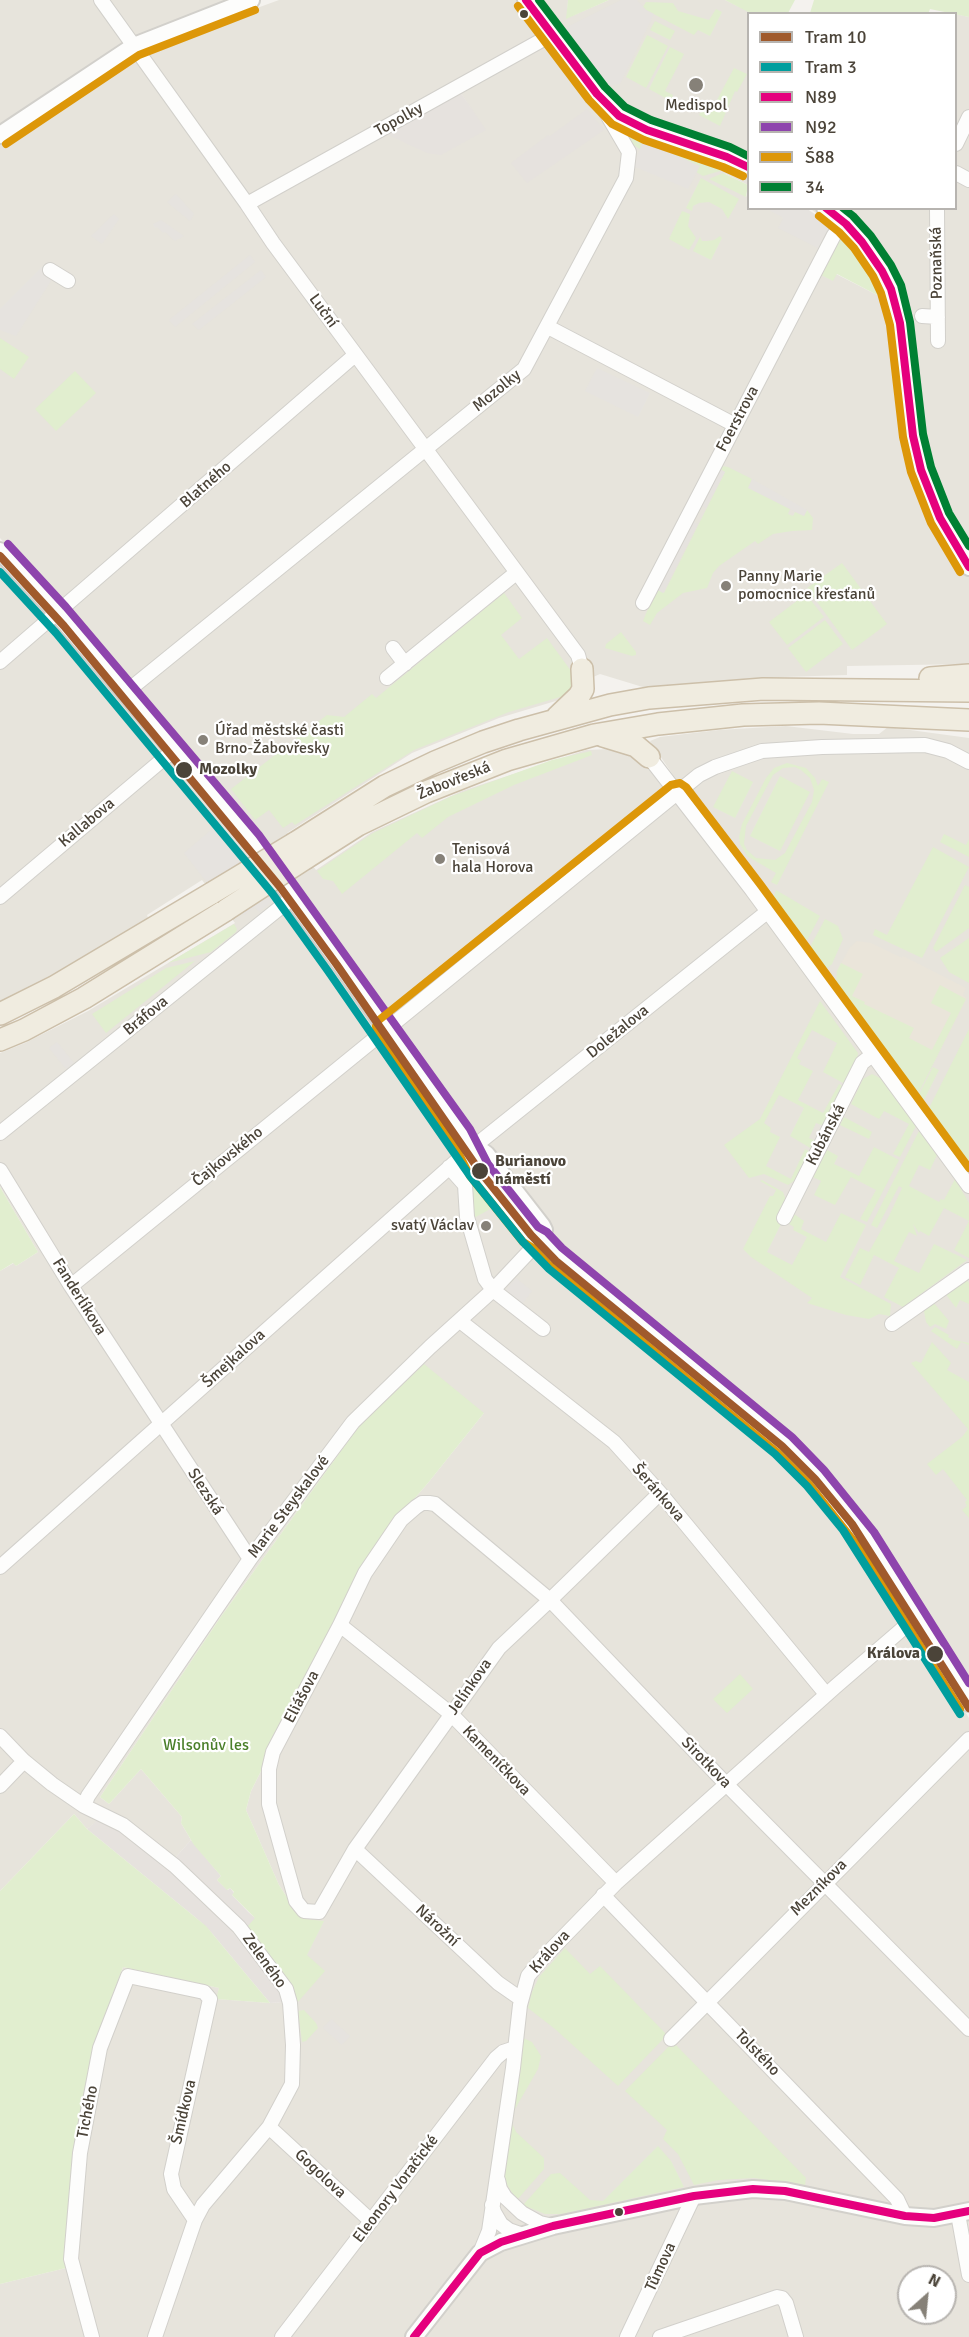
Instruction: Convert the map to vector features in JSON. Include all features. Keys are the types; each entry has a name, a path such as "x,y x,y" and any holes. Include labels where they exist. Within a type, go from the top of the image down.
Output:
{"highway":[{"path":"555,719 579,696 583,689 582,669"},
{"path":"822,688 969,675"},
{"name":"Žabovřeská","path":"0,1040 84,998 226,910 385,786 483,742 555,719 649,698 720,692 822,688 969,691"},
{"name":"Žabovřeská","path":"0,1014 54,987 212,893 426,792 507,760 594,735 658,724 743,716 819,713 969,720"},
{"path":"891,716 969,731"},
{"path":"594,735 636,746 649,756"}],"street":[{"name":"Luční","path":"101,0 273,243 578,656 582,669"},
{"path":"0,135 134,46 250,0"},
{"path":"526,0 610,108 628,121 661,136 747,166"},
{"name":"Topolky","path":"247,204 551,35"},
{"name":"Mozolky","path":"125,693 524,369 626,178 629,152 598,101 597,94"},
{"path":"957,142 969,117"},
{"path":"828,210 846,224 867,247 891,289 900,323 913,436 921,470 940,518 969,567"},
{"name":"Poznaňská","path":"937,210 938,340"},
{"name":"Foerstrova","path":"643,603 834,235"},
{"path":"50,270 68,281"},
{"name":"Poznaňská","path":"922,316 938,317"},
{"path":"548,327 735,425"},
{"name":"Blatného","path":"0,662 355,355"},
{"path":"0,551 58,614 250,841 472,1148 479,1170 531,1235 540,1240 555,1256 785,1445 817,1477 865,1538 969,1703"},
{"path":"387,678 516,573"},
{"path":"393,648 405,664"},
{"name":"Čajkovského","path":"71,1286 692,780 715,767 762,751 908,744 925,745 948,751 969,762"},
{"name":"Kallabova","path":"0,897 174,750"},
{"path":"649,756 969,1186"},
{"name":"Bráfova","path":"0,1133 292,898"},
{"name":"Doležalova","path":"472,1148 767,912"},
{"name":"Kubánská","path":"784,1218 862,1063 872,1055"},
{"name":"Šmejkalova","path":"0,1567 472,1148"},
{"path":"449,1167 465,1185 468,1224 484,1279 493,1290 543,1329"},
{"name":"Fanderlíkova","path":"0,1170 71,1286 161,1424"},
{"path":"493,1290 540,1240"},
{"path":"892,1324 969,1270"},
{"name":"Marie Steyskalové","path":"84,1806 88,1796 250,1559 353,1422 493,1290"},
{"name":"Šeránkova","path":"460,1321 614,1442 660,1493 826,1694"},
{"name":"Slezská","path":"161,1424 250,1559"},
{"name":"Jelínkova","path":"319,1912 355,1850 499,1648 660,1493"},
{"name":"Eliášova","path":"319,1912 304,1911 296,1901 269,1804 268,1769 273,1752 365,1573 401,1520 422,1503 435,1504"},
{"name":"Sirotkova","path":"435,1504 550,1600 727,1785 969,2030"},
{"name":"Králova","path":"480,2253 489,2231 498,2178 521,1999 526,1981 535,1967 616,1883 826,1694 915,1618"},
{"name":"Kameníčkova","path":"340,1625 451,1714 616,1883"},
{"name":"Zeleného","path":"0,1736 24,1761 84,1806 123,1825 175,1866 239,1927 286,1989 290,2005 293,2045 292,2084 269,2127 210,2194 195,2220 155,2337"},
{"name":"Mezníkova","path":"670,2039 969,1739"},
{"path":"0,1786 24,1761"},
{"name":"Nárožní","path":"355,1850 498,1983 521,1999"},
{"name":"Tolstého","path":"603,1895 897,2199 905,2216"},
{"name":"Tichého","path":"92,2337 71,2253 80,2152 100,2048 128,1976 204,1992 210,1999"},
{"name":"Šmídkova","path":"195,2220 174,2189 171,2174 210,1999"},
{"name":"Eleonory Voračické","path":"282,2337 496,2058 503,2052 515,2048"},
{"name":"Gogolova","path":"269,2127 371,2221"},
{"path":"498,2178 505,2198 522,2213 540,2223 553,2226"},
{"path":"414,2337 480,2253 501,2242 553,2226 731,2190 773,2190 905,2216 934,2218 964,2212 969,2275"},
{"name":"Tůmova","path":"627,2337 694,2196"},
{"path":"492,2203 501,2224 523,2235"},
{"path":"660,2337 769,2299 782,2298 786,2303 796,2337"}],"shaded area":[{"path":"0,0 237,0 0,128"},
{"path":"279,0 568,0 567,18 609,0 725,0 750,12 747,12 747,184 724,173 746,197 747,194 747,210 808,210 839,231 812,210 957,210 957,14 969,17 969,664 847,666 847,675 783,677 646,688 600,674 584,681 569,695 559,700 499,718 412,753 287,833 316,870 372,832 462,791 586,750 610,749 632,757 649,768 662,787 675,778 650,741 660,737 719,730 786,726 853,734 879,734 888,727 969,738 969,1680 861,1517 824,1471 590,1273 546,1226 461,1121 308,903 226,796 115,665 0,538 0,142 119,63 150,47","holes":["461,93 478,121 387,133","868,271 879,296 836,274"]},
{"path":"621,0 637,0 646,10 654,14 620,84 602,87 559,31"},
{"path":"461,93 486,130 441,155 427,153 386,134"},
{"path":"587,109 604,130 527,183 511,163"},
{"path":"643,141 700,166 688,189 633,166"},
{"path":"176,194 194,214 190,221 167,202"},
{"path":"769,210 808,210 834,227 822,250 778,228 782,217"},
{"path":"114,214 119,219 102,244 91,236"},
{"path":"161,220 184,236 175,241 165,232 155,228 153,224"},
{"path":"250,255 255,262 175,327 169,320"},
{"path":"43,266 54,276 16,336 0,330 0,309"},
{"path":"261,270 266,277 199,330 192,324"},
{"path":"597,368 650,393 638,417 585,391"},
{"path":"714,466 725,472 706,508 695,503"},
{"path":"752,479 807,510 804,516 748,488"},
{"path":"687,518 698,524 663,593 651,586"},
{"path":"0,560 239,839 539,1255 588,1293 809,1480 844,1520 969,1718 969,2337 0,2337 0,2284 66,2268 64,2254 73,2152 94,2046 123,1967 219,1988 217,1999 282,2002 98,1821 87,1829 74,1814 0,1891 0,1271 14,1263 16,1266 38,1252 0,1187 0,1053 88,1011 235,923 202,880 147,915 148,918 50,980 0,1003","holes":["484,1413 396,1520 367,1561 251,1791 246,1810 279,1885 298,1914 305,1919 307,1955 174,1859 191,1840 181,1823 182,1817 141,1769 109,1804 100,1797 220,1618 359,1426"]},
{"path":"217,825 273,901 259,912 255,907 244,915 239,908 231,913 184,853"},
{"path":"857,941 871,943 902,958 903,956 966,988 963,995 967,998 918,1094 914,1095 836,986 837,971 850,947"},
{"path":"57,1042 74,1063 66,1069 49,1048"},
{"path":"516,1278 532,1291 520,1307 507,1298 506,1289"},
{"path":"98,1820 122,1833 166,1867 231,1927 281,1992 283,2002 270,2003 206,1926 87,1829"},
{"path":"191,1840 221,1876 217,1880 228,1890 230,1888 234,1893 232,1895 255,1919 246,1928 174,1859"},
{"path":"331,2019 350,2036 342,2045 323,2028"}],"green space":[{"path":"568,0 609,0 566,19"},
{"path":"725,0 795,0 789,12 748,12"},
{"path":"814,0 969,0 969,17 957,15 957,12 930,9 929,12 810,12"},
{"path":"646,2 673,3 678,11 709,20 716,9 722,12 710,36 698,30 694,35 646,10 643,7"},
{"path":"655,21 675,31 670,40 650,30"},
{"path":"647,35 668,46 646,88 626,77"},
{"path":"670,47 684,54 665,91 673,95 671,101 649,89"},
{"path":"734,68 747,74 737,92 735,91 720,126 699,115 702,110 710,113"},
{"path":"632,131 725,163 720,171 703,176 696,172 699,166 643,141 640,149 633,145 625,135 626,132"},
{"path":"723,173 747,185 746,197 709,179"},
{"path":"701,178 739,199 728,219 722,209 709,202 693,206 692,211 686,208"},
{"path":"682,211 690,214 688,226 696,238 689,250 669,239"},
{"path":"720,236 722,238 711,260 693,251 700,237 702,241 707,241"},
{"path":"840,240 849,244 868,271 879,296 837,274 833,281 821,275"},
{"path":"0,338 29,357 14,379 0,369"},
{"path":"75,371 96,393 56,431 35,409"},
{"path":"722,466 752,479 749,488 790,509 788,514 793,516 795,512 804,516 807,510 813,518 812,530 773,534 758,544 755,541 719,566 713,573 707,588 683,593 657,613 650,625 643,621 656,589 664,593 725,472 718,468"},
{"path":"842,563 887,624 852,650 807,588"},
{"path":"504,593 522,618 501,635 519,659 547,638 574,675 574,684 567,695 509,712 414,750 295,825 292,822 283,828 269,810 255,820 231,789 327,715 344,717 372,694 376,698"},
{"path":"806,594 824,617 787,645 769,622"},
{"path":"825,620 843,644 806,672 788,648"},
{"path":"621,632 636,655 632,656 605,648 606,644"},
{"path":"591,751 592,755 514,785 448,817 422,838 417,833 342,894 333,881 323,879 317,871 373,833 452,796 552,760"},
{"path":"787,763 806,768 815,778 818,786 822,779 829,782 777,885 771,882 776,873 747,856 739,837 742,824 766,778 774,768","holes":["795,767 810,778 814,790 812,802 785,853 775,860 756,858 744,844 746,826 773,775 783,768"]},
{"path":"732,771 753,782 735,818 713,807"},
{"path":"780,776 810,792 780,851 750,836"},
{"path":"944,834 966,845 969,839 969,857 940,842"},
{"path":"933,847 969,867 922,958 873,935 875,929 887,935"},
{"path":"965,885 969,887 969,928 936,952 933,948"},
{"path":"776,890 820,916 804,946 772,902"},
{"path":"825,919 838,926 843,939 832,964 826,969 821,969 808,951"},
{"path":"234,924 236,932 211,952 168,963"},
{"path":"969,938 969,983 949,972 940,958"},
{"path":"195,961 106,1033 92,1014 166,968"},
{"path":"841,963 863,974 852,996 914,1028 909,1038 932,1050 951,1013 931,1003 940,985 966,999 918,1094 914,1095 841,996 836,983 837,971"},
{"path":"820,1001 858,1053 857,1060 845,1084 823,1072 837,1043 812,1030 797,1058 801,1061 799,1064 813,1071 798,1100 823,1113 839,1084 844,1087 824,1126 816,1123 809,1138 816,1141 812,1149 790,1136 804,1108 779,1095 764,1123 771,1128 770,1132 780,1137 766,1166 791,1179 805,1149 811,1152 797,1179 788,1185 764,1174 749,1178 724,1145 760,1119"},
{"path":"969,1029 969,1169 927,1112"},
{"path":"933,1067 939,1070 923,1102 918,1096"},
{"path":"872,1074 880,1078 916,1126 900,1157 893,1154 909,1124 884,1111 879,1119 851,1104 863,1079"},
{"path":"844,1117 872,1132 869,1139 840,1125"},
{"path":"919,1131 937,1155 930,1170 919,1165 909,1186 939,1202 941,1199 944,1200 955,1179 969,1203 969,1221 944,1208 929,1236 920,1231 919,1233 913,1224 917,1236 909,1232 894,1261 919,1273 934,1244 967,1260 903,1307 884,1297 899,1268 874,1255 860,1285 845,1277 860,1248 869,1252 889,1216 902,1188 899,1186 877,1228 871,1225"},
{"path":"874,1147 899,1160 867,1222 860,1219 876,1190 851,1177 835,1205 814,1195 821,1181 813,1177 827,1150 838,1156 834,1164 859,1176"},
{"path":"476,1181 494,1207 472,1219 471,1190"},
{"path":"760,1181 783,1192 787,1203 781,1224 767,1252 792,1265 807,1237 793,1230 794,1227 789,1224 794,1214 804,1221 801,1229 826,1242 841,1213 866,1225 840,1277 891,1304 890,1316 879,1314 869,1319 846,1315 807,1303 812,1298 751,1257 743,1249 770,1196 773,1196 776,1190"},
{"path":"0,1187 38,1252 16,1266 13,1263 0,1271"},
{"path":"969,1221 969,1258 954,1250"},
{"path":"965,1278 969,1283 969,1304 960,1300 956,1308 945,1293"},
{"path":"933,1302 949,1321 946,1329 935,1324 930,1327 926,1322 924,1311"},
{"path":"935,1327 949,1335 948,1337 969,1343 969,1345 961,1342 957,1349 931,1331"},
{"path":"932,1342 951,1363 947,1370 969,1382 969,1518 962,1510 967,1506 965,1502 967,1500 943,1469 936,1475 927,1464 962,1437 968,1429 911,1363 916,1361 921,1363"},
{"name":"Wilsonův les","path":"424,1364 484,1413 396,1520 367,1561 251,1791 246,1810 279,1885 298,1914 305,1919 324,1921 307,1955 325,1971 297,2003 246,1928 255,1918 232,1895 234,1892 230,1888 227,1890 217,1880 221,1876 194,1845 181,1823 182,1817 141,1769 109,1804 100,1797 220,1618 359,1426"},
{"path":"740,1674 753,1689 727,1713 713,1699"},
{"path":"74,1814 87,1829 206,1926 270,2003 216,1999 219,1988 123,1967 94,2046 73,2152 64,2254 66,2268 0,2284 0,1891"},
{"path":"565,1948 590,1974 600,1966 667,2035 618,2086 555,2029 528,2008 539,1977"},
{"path":"304,2010 318,2028 306,2041 302,2042 298,2011"},
{"path":"523,2038 532,2042 541,2056 538,2069 515,2109 512,2123 516,2132 544,2158 544,2169 517,2200 507,2185 503,2173 509,2119"},
{"path":"673,2042 806,2178 805,2185 754,2178 719,2180 694,2185 678,2154 663,2139 667,2130 625,2091"},
{"path":"658,2146 671,2161 684,2187 562,2214 545,2214 523,2205 551,2174 560,2173 590,2200 603,2201"}],"tram line":[{"name":"10","path":"0,556 64,626 280,887 479,1170 531,1235 556,1261 782,1446 815,1479 852,1524 969,1708"},
{"name":"3","path":"0,572 56,633 272,893 470,1176 523,1242 549,1269 775,1454 807,1486 843,1530 960,1714"}],"transit line":[{"name":"N89","path":"526,0 597,94 619,116 647,130 727,157 747,167"},
{"name":"34","path":"539,0 605,87 625,107 651,120 730,147 747,156"},
{"name":"Š88","path":"518,6 589,100 612,124 644,140 743,176"},
{"name":"Š88","path":"6,144 139,55 255,10"},
{"name":"N89","path":"828,210 846,224 862,242 891,289 900,323 913,436 921,470 940,518 969,567"},
{"name":"34","path":"846,210 871,236 891,265 901,285 910,322 923,434 931,467 949,513 969,546"},
{"name":"Š88","path":"819,216 854,248 873,276 881,293 890,325 903,437 911,472 931,523 960,572"},
{"name":"N92","path":"8,544 66,607 259,835 470,1129 488,1164 538,1227 547,1232 562,1248 792,1437 824,1470 874,1532 969,1683"},
{"name":"Š88","path":"960,1709 856,1544 809,1484 778,1453 523,1242 470,1176 452,1140 377,1034 376,1026 379,1020 671,785 680,783 686,787 760,884 969,1168"},
{"name":"N89","path":"414,2337 480,2253 501,2242 553,2226 694,2196 753,2189 785,2191 905,2216 934,2218 969,2211"}],"place":[{"name":"Medispol","path":"696,85"},
{"name":"Panny Marie pomocnice křesťanů","path":"726,586"},
{"name":"Úřad městské časti Brno-Žabovřesky","path":"203,740"},
{"name":"Mozolky","path":"184,770"},
{"name":"Tenisová hala Horova","path":"440,859"},
{"name":"Burianovo náměstí","path":"480,1171"},
{"name":"svatý Václav","path":"486,1226"},
{"name":"Králova","path":"935,1654"}]}
